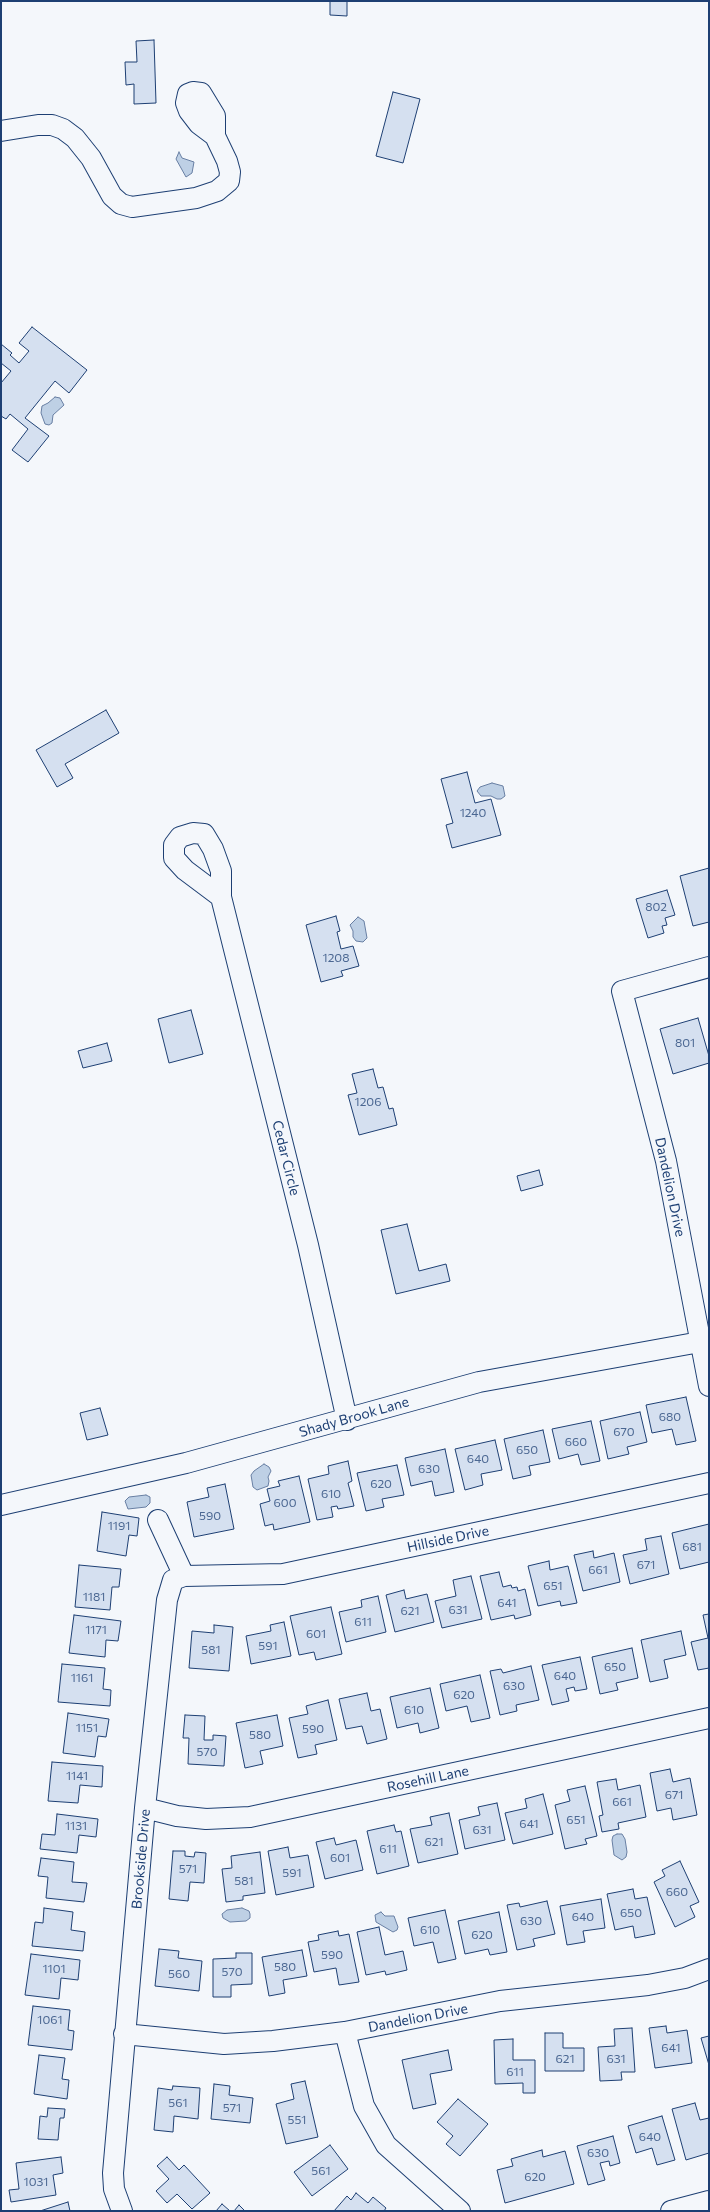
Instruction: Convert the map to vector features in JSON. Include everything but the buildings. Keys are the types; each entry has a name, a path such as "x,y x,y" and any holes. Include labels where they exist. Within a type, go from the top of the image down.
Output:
{"street":[{"path":"1,131 38,125 52,125 64,128 75,138 91,158 112,196 121,204 132,207 196,198 217,191 229,181 230,172 227,161 215,136"},
{"name":"Cedar Circle","path":"221,897 308,1245 347,1420"},
{"name":"Dandelion Drive","path":"709,967 622,991 666,1161 705,1340 709,1386"},
{"name":"Shady Brook Lane","path":"1,1504 186,1463 347,1420 479,1382 705,1340"},
{"name":"Hillside Drive","path":"184,1576 283,1574 709,1483"},
{"path":"158,1520 184,1576"},
{"name":"Brookside Drive","path":"122,2211 114,2189 113,2172 145,1808 167,1600 173,1580 184,1576"},
{"name":"Rosehill Lane","path":"145,1808 177,1816 206,1819 250,1817 709,1718"},
{"name":"Dandelion Drive","path":"124,2034 224,2044 273,2041 345,2032 500,2001 648,1985 685,1978 709,1969"},
{"path":"345,2032 364,2106 386,2145 460,2211"},
{"path":"672,2211 709,2201"}],"water":[{"path":"179,152 182,158 194,162 192,173 186,177 176,159"},
{"path":"55,397 60,398 64,405 53,415 52,423 49,425 45,424 41,413 42,406"},
{"path":"492,783 503,786 505,796 501,799 497,799 491,796 481,796 477,791 480,787"},
{"path":"358,917 364,921 367,938 363,942 356,941 353,937 353,931 350,925"},
{"path":"264,1464 269,1467 271,1471 268,1477 268,1486 257,1490 253,1487 251,1475"},
{"path":"146,1495 150,1497 150,1503 146,1507 128,1509 125,1501 129,1497"},
{"path":"622,1834 625,1839 627,1852 626,1857 622,1860 614,1855 612,1840 613,1836"},
{"path":"242,1908 249,1911 250,1914 250,1918 246,1921 230,1922 223,1918 222,1914 227,1910"},
{"path":"381,1912 385,1916 394,1916 398,1927 397,1930 393,1932 376,1922 375,1915"}]}
